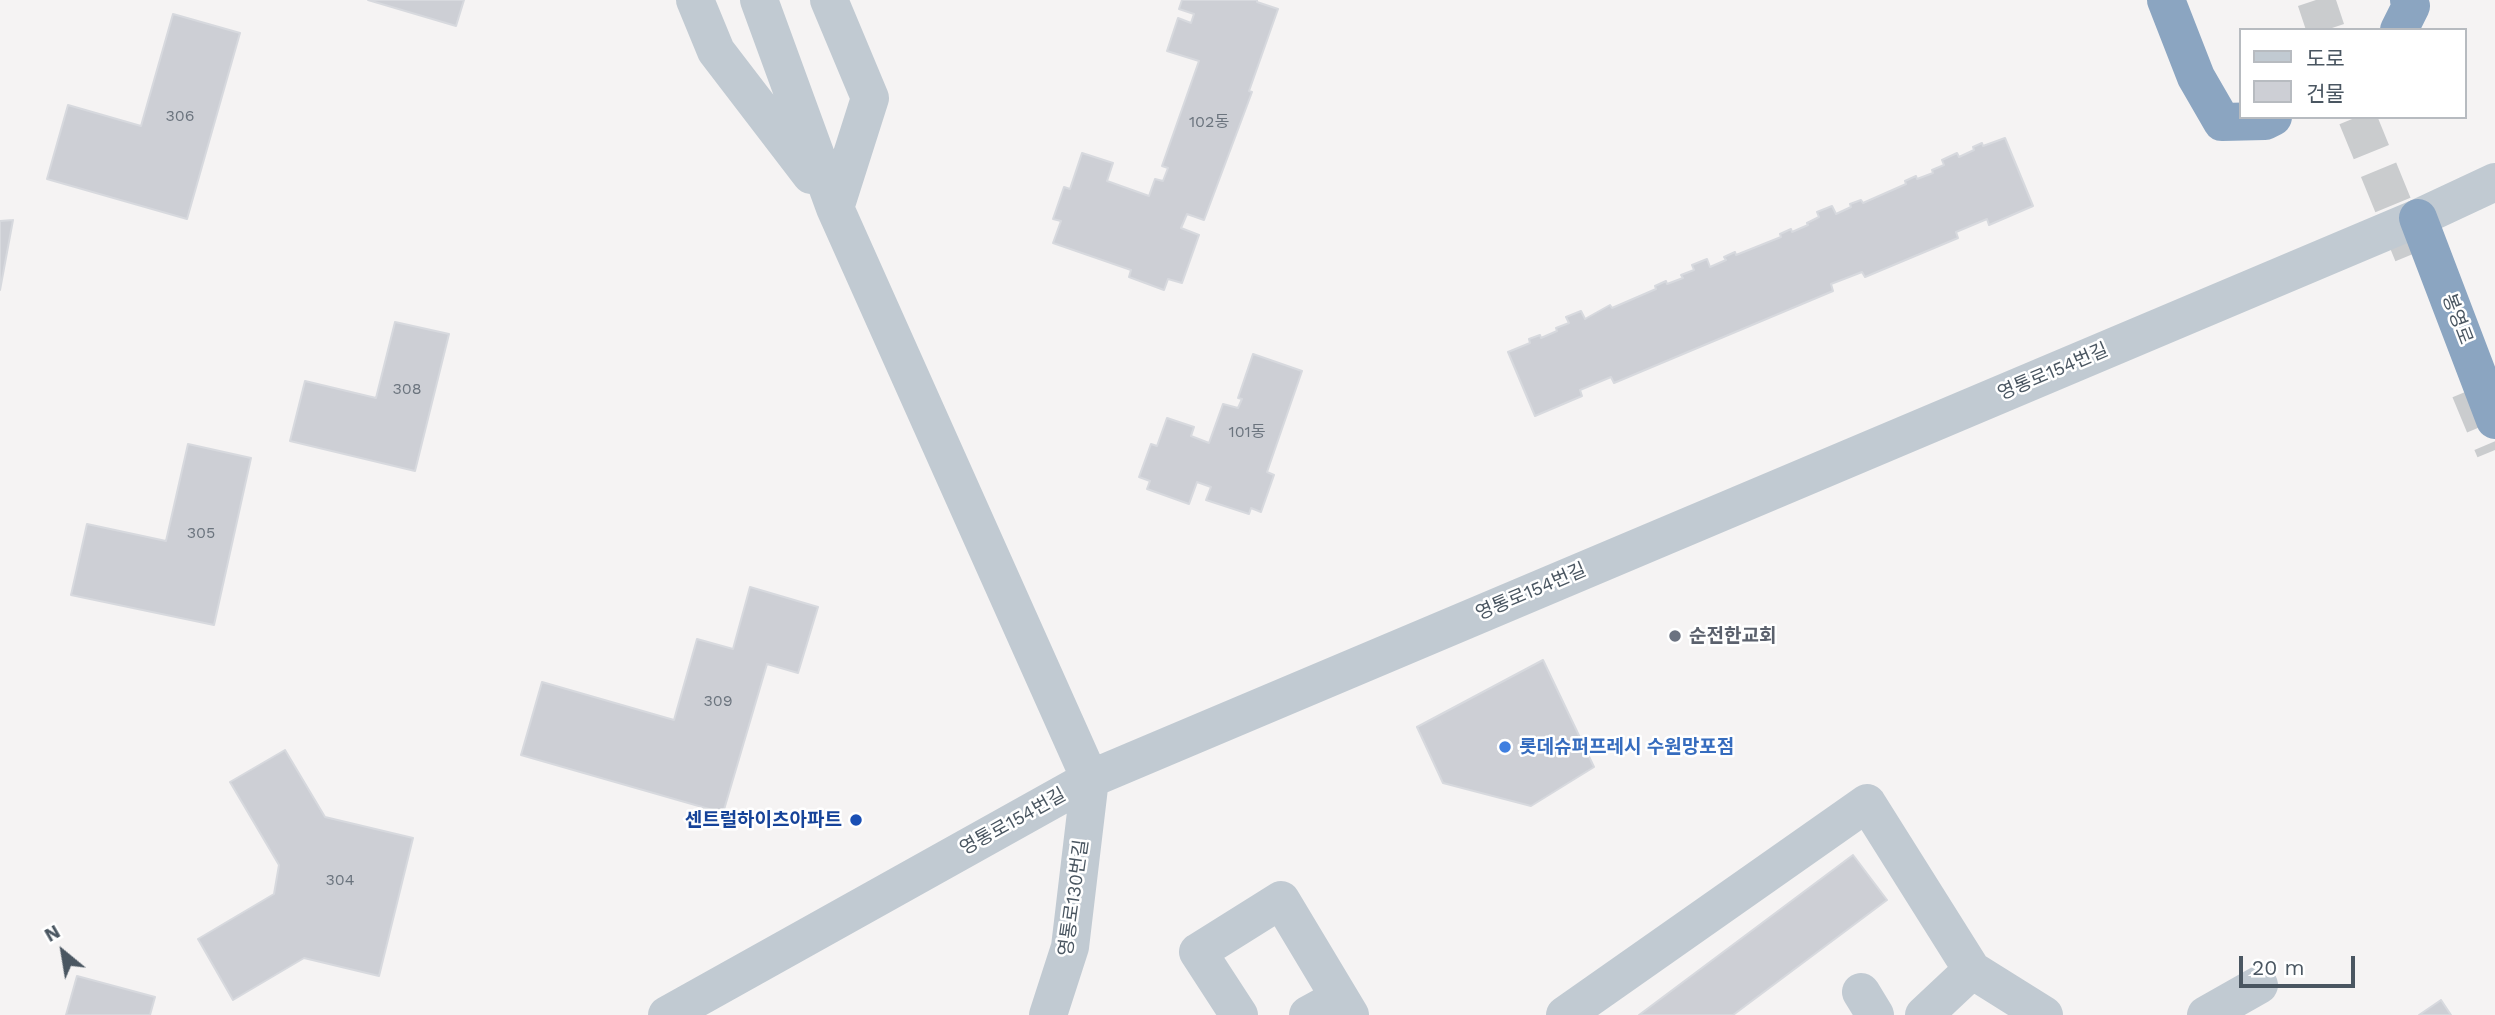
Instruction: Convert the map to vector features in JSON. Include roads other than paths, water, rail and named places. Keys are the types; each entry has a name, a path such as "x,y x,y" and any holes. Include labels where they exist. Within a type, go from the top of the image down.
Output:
{"highway":[{"path":"2166,0 2196,77 2222,122 2269,119"},
{"path":"2400,28 2411,6 2410,0"},
{"name":"봉영로","path":"2418,218 2495,420"}],"street":[{"path":"695,0 716,51 835,208"},
{"path":"759,0 835,208 1090,779"},
{"path":"830,0 870,98 835,208"},
{"name":"영통로154번길","path":"667,1015 1090,779 2418,218 2495,182"},
{"name":"영통로130번길","path":"1048,1015 1070,947 1090,779"},
{"path":"1565,1015 1867,803 1972,970 2044,1015"},
{"path":"1238,1015 1198,952 1282,900 1333,1009"},
{"path":"1924,1015 1972,970"},
{"path":"2206,1015 2259,985"}],"tunnel":[{"path":"2316,0 2325,28"},
{"path":"2358,119 2413,254"},
{"path":"2470,390 2495,450"}],"place":[{"name":"순전한교회","path":"1675,636"},
{"name":"롯데슈퍼프레시 수원망포점","path":"1505,747"},
{"name":"센트럴하이츠아파트","path":"856,820"}]}
